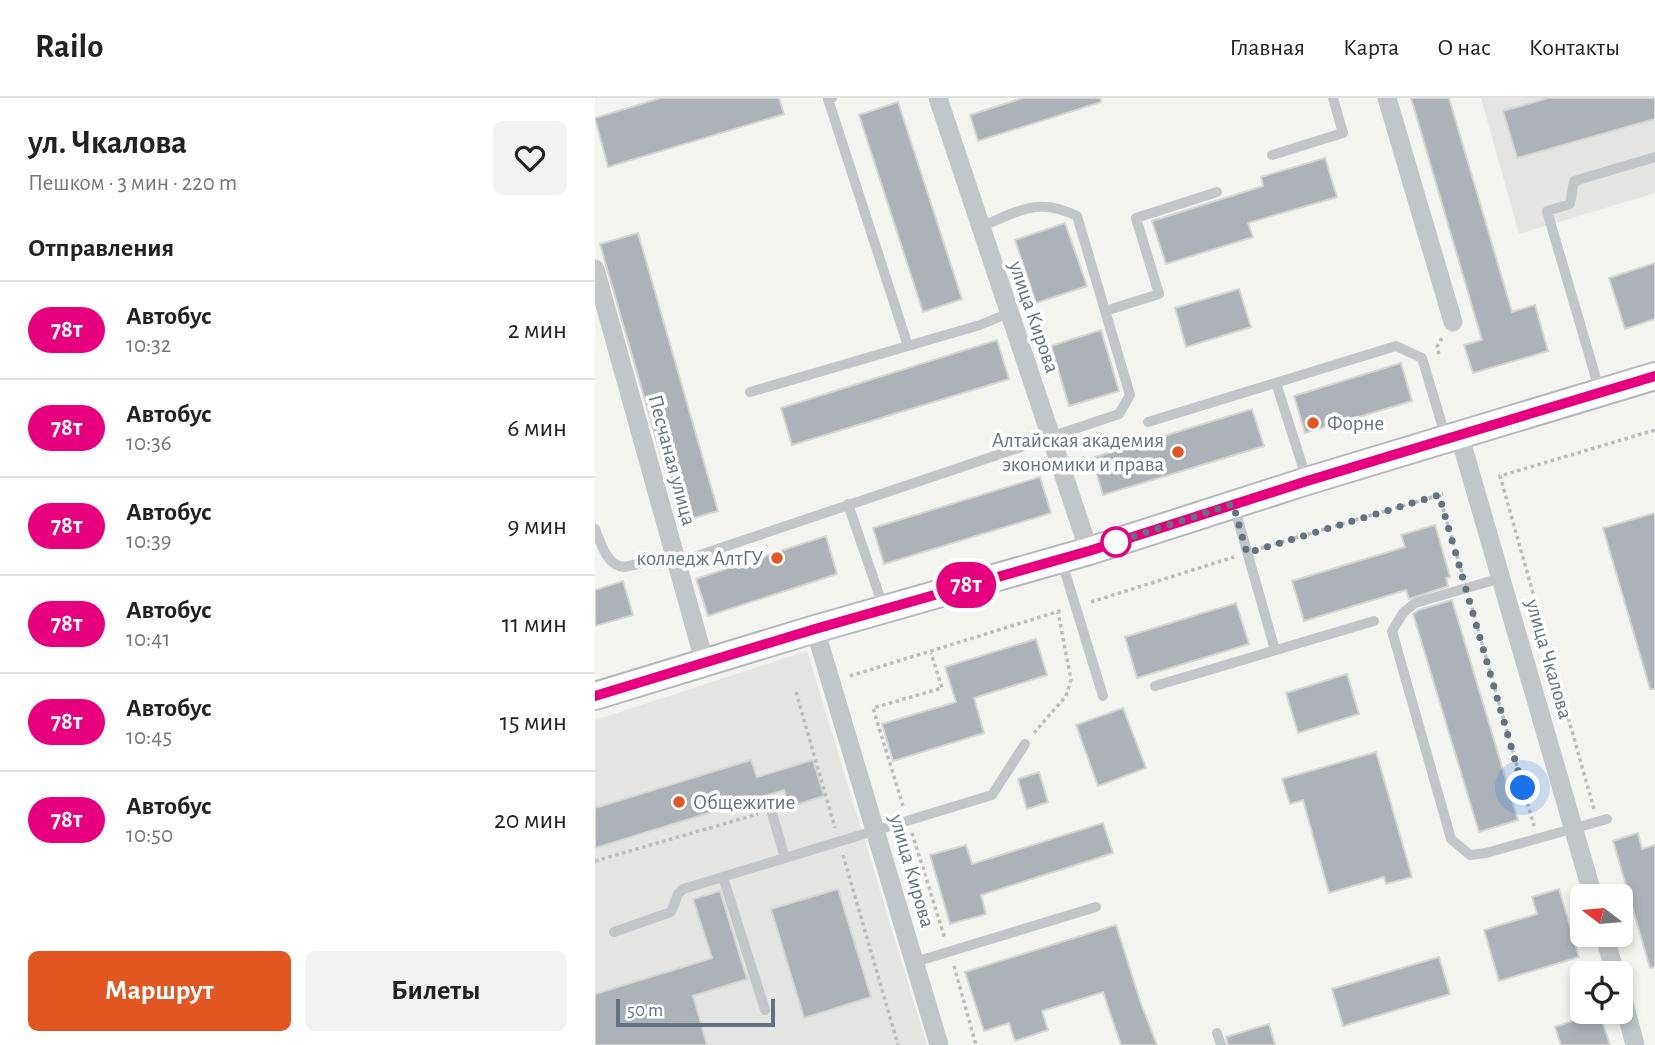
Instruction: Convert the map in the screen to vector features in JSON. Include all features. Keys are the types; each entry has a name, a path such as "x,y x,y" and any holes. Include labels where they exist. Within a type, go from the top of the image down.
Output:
{"main road":[{"path":"595,696 815,629 1089,551 1307,481 1655,376"}],"street":[{"name":"улица Кирова","path":"938,98 1089,551"},
{"path":"1387,98 1453,322"},
{"name":"Песчаная улица","path":"595,269 705,664"},
{"name":"улица Чкалова","path":"1453,437 1501,578 1591,884"},
{"name":"улица Кирова","path":"815,629 939,1045"},
{"path":"1629,1024 1635,1045"}],"lane":[{"path":"832,98 828,99 908,346"},
{"path":"1272,155 1343,133 1333,98"},
{"path":"1600,392 1547,211 1570,204 1574,181 1655,158"},
{"path":"1105,311 1159,294 1136,218 1217,192"},
{"path":"595,528 608,557 617,566 675,560 1119,414 1130,395 1077,216 1062,209 1035,205 980,227"},
{"path":"750,392 980,325 1009,313"},
{"path":"1148,422 1396,346 1422,358 1453,437"},
{"path":"1276,383 1307,481"},
{"path":"1233,504 1275,650"},
{"path":"848,505 884,609"},
{"path":"1061,558 1103,696"},
{"path":"1501,578 1415,603 1403,613 1392,631 1451,839 1470,855 1486,853 1602,820"},
{"path":"1155,686 1374,621"},
{"path":"614,932 671,912 683,888 992,795 1025,744"},
{"path":"771,810 785,858"},
{"path":"723,877 765,1010"},
{"path":"915,962 1096,907"},
{"path":"1217,1033 1221,1045"}],"path":[{"path":"1440,358 1437,347 1453,322"},
{"path":"1602,820 1500,476 1655,430"},
{"path":"841,679 1441,494 1537,838"},
{"path":"1025,744 1066,696 1071,680 1058,612"},
{"path":"796,692 898,1045"},
{"path":"595,861 771,810"}],"shaded area":[{"path":"1481,98 1655,98 1655,193 1519,234"},
{"path":"807,651 927,1045 595,1045 595,720"}],"building":[{"path":"661,98 779,98 784,114 608,167 595,118"},
{"path":"1023,98 1100,98 1101,102 978,141 970,115"},
{"path":"1411,98 1449,98 1512,312 1535,305 1548,351 1473,373 1464,345 1482,340"},
{"path":"1548,98 1655,98 1655,119 1517,158 1503,111"},
{"path":"898,102 962,299 923,312 859,115"},
{"path":"1325,158 1337,197 1248,223 1253,237 1166,264 1152,221 1263,186 1261,177"},
{"path":"1065,223 1087,286 1036,303 1015,240"},
{"path":"638,233 718,511 680,522 600,244"},
{"path":"1655,263 1655,319 1625,329 1609,278"},
{"path":"1239,289 1251,327 1186,347 1175,308"},
{"path":"1101,330 1119,391 1069,406 1051,346"},
{"path":"997,340 1009,379 792,445 781,408"},
{"path":"1401,363 1412,401 1305,433 1294,396"},
{"name":"Алтайская академия экономики и права","path":"1252,409 1264,446 1103,495 1092,458"},
{"path":"1040,477 1051,513 884,564 873,528"},
{"path":"1655,513 1655,689 1650,689 1603,528"},
{"path":"1435,525 1450,577 1446,578 1448,586 1409,599 1406,590 1304,621 1292,581 1405,547 1401,535"},
{"path":"826,536 837,574 708,616 696,579"},
{"path":"623,581 633,615 595,626 595,590"},
{"path":"1452,600 1518,820 1479,832 1413,614"},
{"path":"1236,603 1249,644 1137,678 1125,637"},
{"path":"1036,639 1047,675 974,698 984,733 893,761 882,724 956,702 945,667"},
{"path":"1347,674 1359,714 1298,733 1286,693"},
{"path":"1123,708 1146,768 1098,786 1076,725"},
{"path":"1376,752 1412,877 1386,884 1384,877 1329,893 1303,800 1290,804 1282,779"},
{"name":"Общежитие","path":"751,760 757,777 813,760 824,796 789,807 784,790 595,848 595,808"},
{"path":"1039,772 1048,802 1027,809 1018,779"},
{"path":"1103,823 1113,853 981,895 986,914 950,924 930,855 966,845 972,864"},
{"path":"1638,833 1642,849 1655,845 1655,967 1650,968 1633,910 1633,884 1626,884 1613,841"},
{"path":"838,889 871,997 804,1018 771,909"},
{"path":"1559,889 1570,926 1570,947 1576,947 1579,957 1499,981 1484,930 1537,914 1532,897"},
{"path":"720,891 747,979 693,996 707,1045 595,1045 595,994 712,958 693,899"},
{"path":"1116,925 1157,1045 1121,1045 1103,992 1042,1011 1048,1030 1015,1041 1009,1023 984,1031 965,972"},
{"path":"1439,957 1450,994 1343,1026 1332,989"},
{"path":"1570,1022 1570,1024 1603,1024 1610,1045 1561,1045 1555,1027"},
{"path":"1269,1024 1275,1045 1228,1045 1226,1037"}],"bus line":[{"name":"78т","path":"595,696 815,629 1089,551 1307,481 1655,376"}],"place":[{"name":"Форне","path":"1313,423"},
{"name":"Алтайская академия экономики и права","path":"1178,452"},
{"name":"колледж АлтГУ","path":"777,558"},
{"name":"Общежитие","path":"679,802"}],"route":[{"path":"1116,542 1113,543 1233,504 1247,553 1439,495 1523,788"}]}
